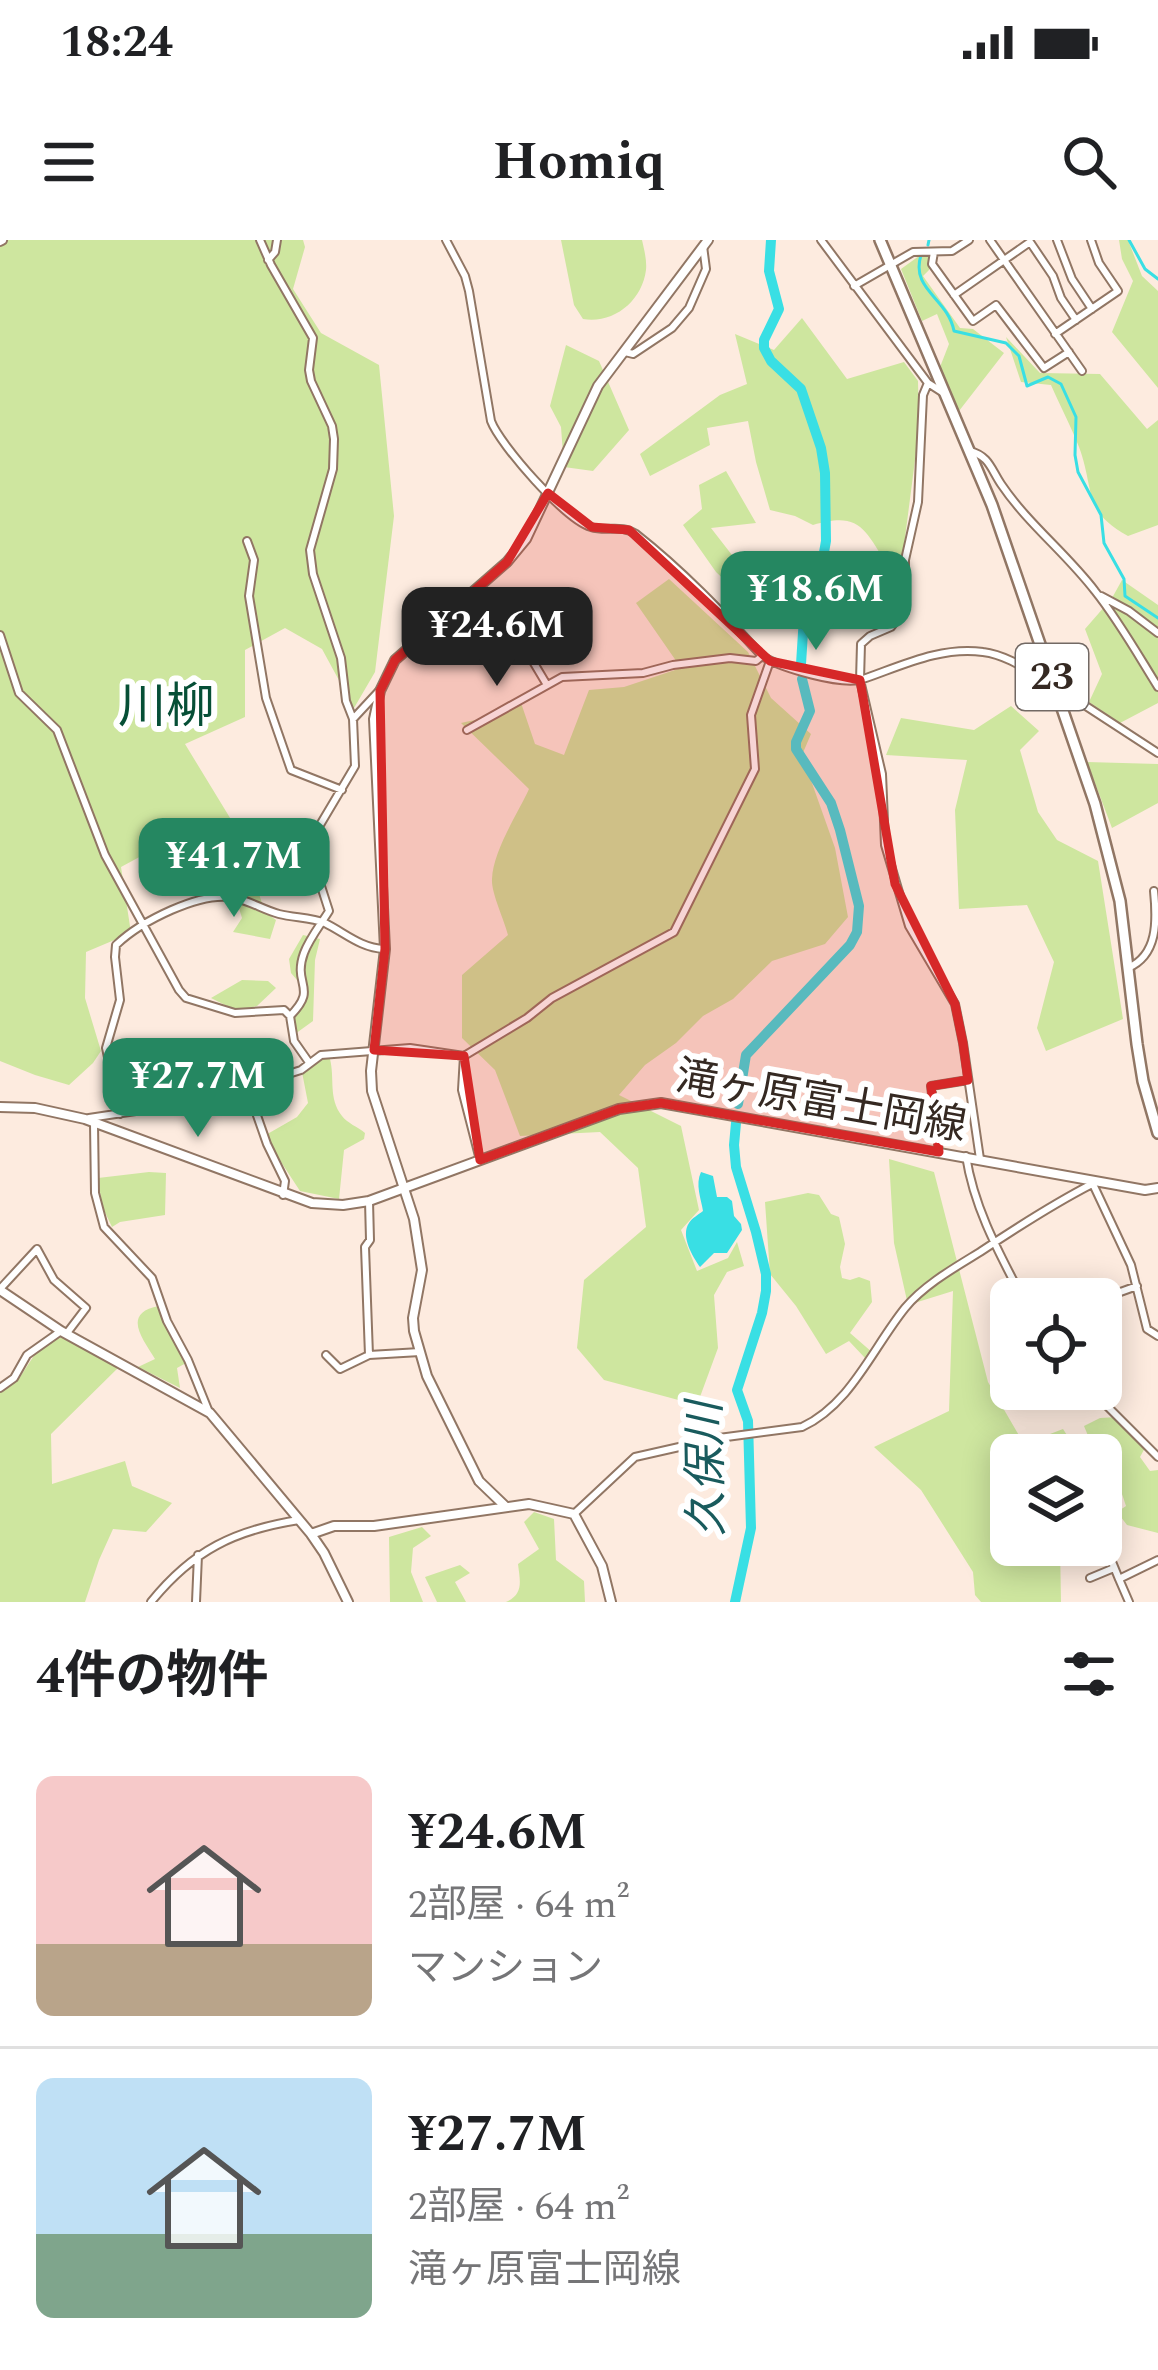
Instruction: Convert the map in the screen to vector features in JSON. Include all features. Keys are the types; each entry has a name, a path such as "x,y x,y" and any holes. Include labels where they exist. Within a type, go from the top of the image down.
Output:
{"main road":[{"name":"23","path":"880,240 1007,547 1101,826 1120,901 1143,1081 1158,1133"}],"street":[{"path":"260,240 313,338 311,381 332,426 333,469 310,550 313,574 336,636 353,719 355,766 320,825 311,855 329,911 305,950 300,971 303,1003 290,1016"},
{"path":"268,260 278,240"},
{"path":"446,240 469,291 497,436 574,518 592,527 629,530 714,603 766,658 812,674 860,680 916,659 982,651 1006,658 1158,753"},
{"path":"821,240 928,383 945,393"},
{"path":"854,286 913,252 952,251 969,240"},
{"path":"990,240 1082,371"},
{"path":"1057,240 1072,279 1092,309"},
{"path":"1055,334 1118,291 1091,240"},
{"path":"954,295 1030,242 1076,320"},
{"path":"624,352 633,354 673,328 689,308 706,269 706,243"},
{"path":"506,1507 479,1481 436,1398 420,1352 412,1318 422,1261 414,1219 372,1091 385,950 374,719 380,691 395,660 507,562 526,538 588,404 706,243"},
{"path":"934,252 932,264 973,321 996,305 1043,368 1069,352"},
{"path":"928,383 923,395 918,502 905,560 905,601 891,627 860,644 860,680 882,774 885,845 909,926 955,1004 980,1159"},
{"path":"970,452 989,462 1041,534 1098,595 1158,687"},
{"path":"247,541 254,560 249,596 266,698 291,770 342,790"},
{"path":"477,588 491,620 516,633 547,685"},
{"path":"1098,595 1158,633"},
{"path":"0,634 19,693 64,743 105,855 186,998 235,1013 284,1010 290,1016 294,1041 308,1062"},
{"path":"467,730 562,677 766,658"},
{"path":"348,1602 325,1553 210,1413 152,1278 104,1227 95,1193 90,1122 100,1115 248,1087 301,1070 321,1055 410,1048 464,1056 552,998 674,932 755,769 751,715 766,658"},
{"path":"353,719 380,691"},
{"path":"1129,968 1147,956 1156,936 1154,891"},
{"path":"120,1114 106,1048 121,1000 116,945 142,926 202,899 236,898 275,914 322,922 350,939 385,950"},
{"path":"464,1056 462,1090 480,1160"},
{"path":"939,1152 931,1087 968,1080"},
{"path":"248,1087 285,1181 283,1195"},
{"name":"滝ヶ原富士岡線","path":"0,1108 35,1108 90,1122 283,1195 327,1205 369,1201 619,1109 645,1104 682,1106 1145,1190 1158,1188"},
{"path":"966,1156 979,1207 1012,1278"},
{"path":"574,1514 635,1457 718,1438 802,1427 828,1412 904,1309 924,1290 1092,1181 1131,1265 1148,1329 1158,1336"},
{"path":"369,1201 370,1240 365,1247 369,1355"},
{"path":"1,1386 14,1378 27,1355 64,1333 86,1308 54,1280 37,1249 0,1289 64,1333 210,1413"},
{"path":"1122,1291 1137,1286"},
{"path":"326,1354 340,1369 369,1355 420,1352"},
{"path":"1111,1410 1158,1457"},
{"path":"311,1534 334,1526 374,1526 529,1504 574,1514 602,1566 611,1602"},
{"path":"152,1602 199,1555 255,1527 299,1520"},
{"path":"196,1602 199,1555"},
{"path":"1119,1579 1158,1560"},
{"path":"1090,1578 1114,1568 1129,1602"}],"highlighted area":[{"path":"548,493 592,527 629,530 770,661 860,680 895,884 955,1004 963,1043 968,1080 931,1086 939,1152 661,1103 619,1109 480,1160 464,1056 374,1050 385,949 380,691 395,660 507,562"}],"green space":[{"path":"0,240 303,240 293,289 321,333 379,365 394,516 375,672 354,708 322,649 285,628 245,650 245,717 185,744 238,831 265,912 276,920 270,939 233,932 242,918 216,834 167,842 121,867 131,933 86,952 85,998 101,1051 69,1085 0,1061"},
{"path":"561,240 642,240 646,270 639,291 625,308 605,318 583,319 574,305"},
{"path":"1119,240 1128,240 1142,276 1158,291 1158,388 1112,332 1133,281"},
{"path":"919,256 930,256 929,270 923,276 960,328 973,329 1004,353 959,411 940,367 949,344 937,314 922,321 901,269"},
{"path":"802,318 847,379 904,362 918,381 919,429 902,561 887,565 866,533 851,522 813,525 770,510 748,421 707,428 710,445 650,476 640,454 720,395 747,384 735,334 774,350"},
{"path":"1006,337 1040,373 1100,374 1147,429 1158,420 1158,525 1128,536 1103,518 1051,385 1021,382"},
{"path":"566,345 599,361 629,430 593,471 564,467 561,427 550,406"},
{"path":"726,471 756,523 711,528 756,586 749,603 716,572 683,525 702,509 699,485"},
{"path":"669,579 748,652 771,698 811,734 802,755 835,848 848,917 825,944 772,961 733,999 703,1016 645,1065 619,1095 681,1126 699,1210 681,1230 697,1271 728,1258 737,1242 744,1266 727,1272 714,1295 718,1348 697,1405 604,1380 577,1348 584,1280 646,1227 638,1168 600,1132 520,1136 495,1070 462,1038 462,975 508,935 494,891 493,868 529,789 461,723 500,712 519,697 535,744 564,755 589,690 624,687 681,668 636,603"},
{"path":"1122,580 1158,605 1158,703 1120,723 1089,702 1102,674 1085,629"},
{"path":"1011,706 1039,731 1020,750 1038,812 1057,840 1098,861 1123,1019 1046,1051 1037,1028 1054,962 1027,905 959,909 955,810 967,760 886,755 901,718 974,730"},
{"path":"1087,762 1158,764 1158,803 1112,828"},
{"path":"303,935 320,939 313,1021 295,1034 294,1018 303,987 291,973 289,959"},
{"path":"242,980 268,981 276,988 257,1006 237,1011 211,998"},
{"path":"323,1055 330,1059 338,1109 365,1133 364,1139 344,1150 339,1199 300,1191 264,1136 297,1117 308,1103 302,1072"},
{"path":"889,1159 934,1172 990,1385 990,1410 1004,1410 1018,1434 990,1434 990,1566 1060,1566 1061,1602 981,1602 975,1595 973,1572 921,1490 874,1447 949,1411 953,1291 908,1305 894,1243"},
{"path":"166,1173 165,1215 112,1227 102,1206 98,1178"},
{"path":"819,1195 831,1214 839,1217 845,1244 842,1278 870,1281 872,1302 850,1333 873,1353 865,1358 849,1341 826,1354 770,1274 765,1202"},
{"path":"159,1306 186,1363 177,1368 180,1388 138,1367 155,1359 138,1321 147,1309"},
{"path":"64,1336 121,1365 51,1434 52,1484 125,1461 132,1486 172,1503 146,1532 113,1529 85,1602 0,1602 0,1392 18,1380 39,1348"},
{"path":"1118,1417 1146,1446 1140,1457 1150,1471 1158,1470 1158,1533 1127,1525 1122,1518 1126,1506 1122,1434 1087,1434 1084,1426 1100,1418"},
{"path":"534,1512 554,1519 556,1560 584,1581 585,1602 506,1602 518,1591 518,1564 539,1549 524,1522"},
{"path":"422,1527 431,1536 413,1548 411,1572 423,1602 390,1602 389,1537"},
{"path":"460,1565 470,1573 455,1582 466,1602 437,1602 425,1577"}],"water":[{"path":"701,1172 713,1176 717,1197 732,1201 742,1230 727,1253 714,1253 700,1267 686,1234 690,1221 703,1211 698,1186"}],"waterway":[{"name":"久保川","path":"771,240 769,271 779,309 764,348 801,389 825,473 826,541 804,617 801,664"},
{"path":"928,245 929,240"},
{"path":"1129,240 1145,269 1158,279"},
{"path":"921,255 921,277 954,331 1006,343 1019,356 1027,386 1048,377 1061,384 1076,417 1078,472 1101,515 1104,543 1124,579 1125,596 1158,618"},
{"name":"久保川","path":"738,1104 746,1055 857,932 859,906 840,830 831,803 796,749 810,711 802,679"},
{"name":"久保川","path":"735,1602 751,1528 748,1421 737,1390 766,1291 756,1232 736,1167 736,1123"}],"district":[{"name":"川柳","path":"166,707"}]}
